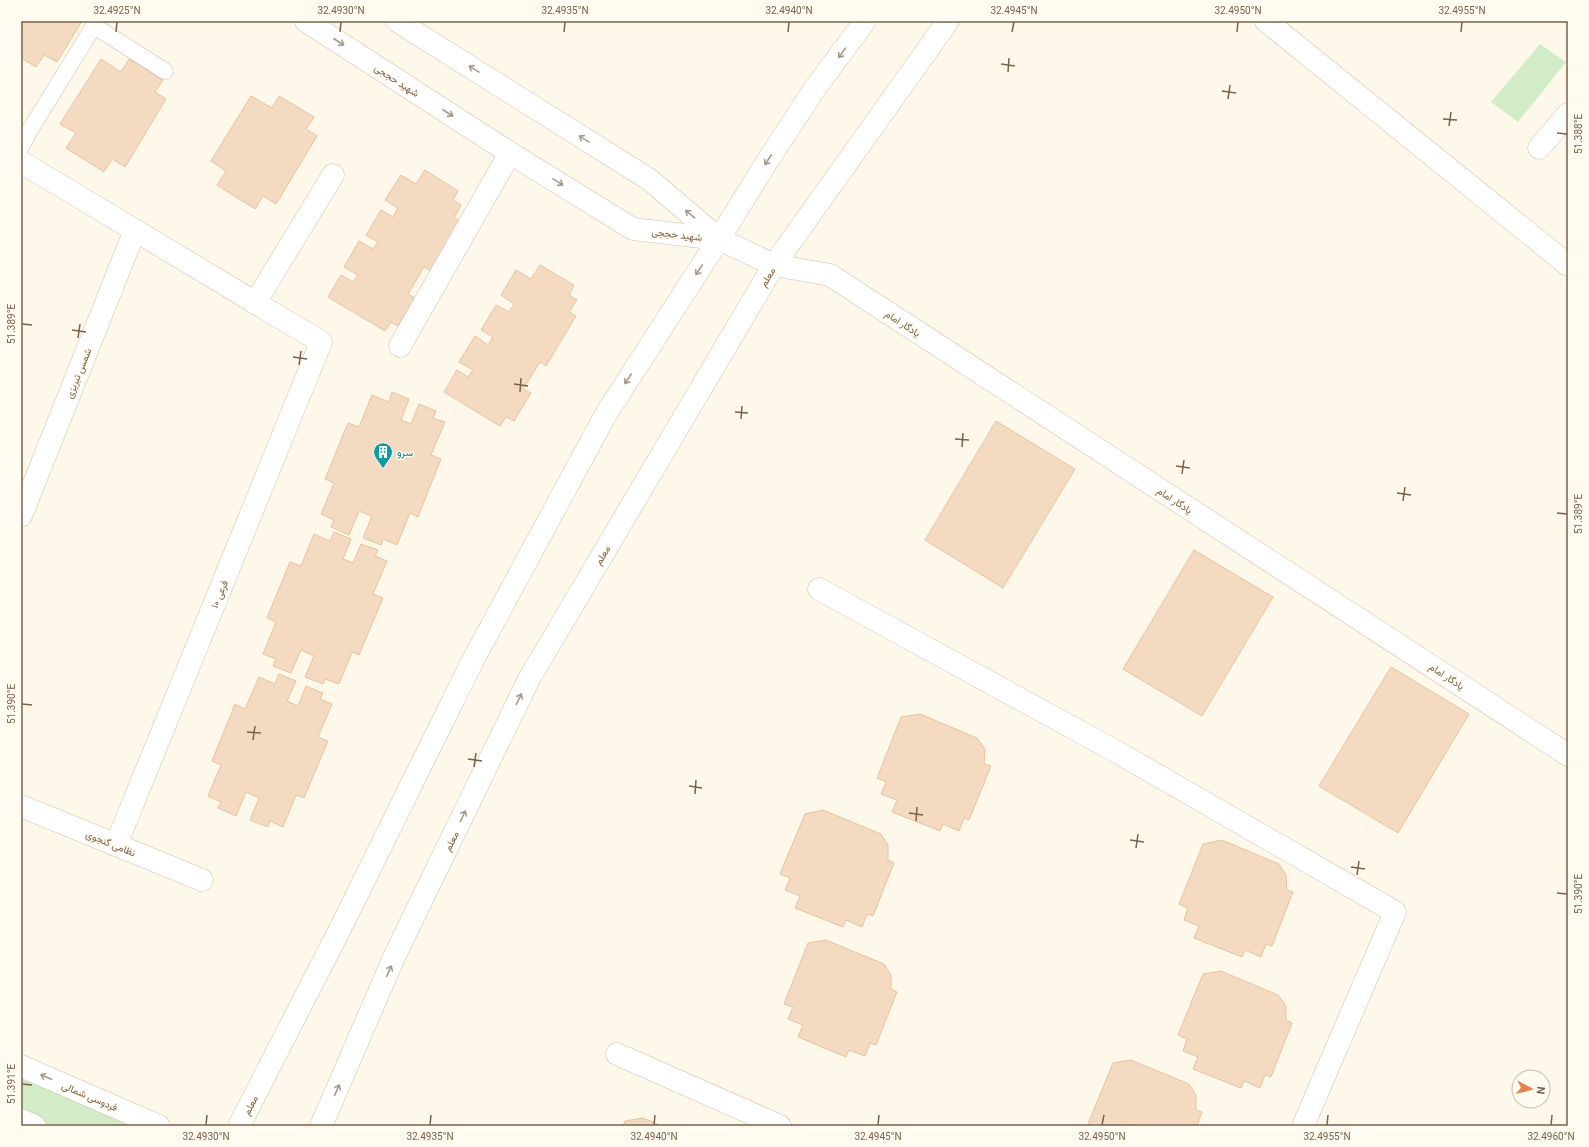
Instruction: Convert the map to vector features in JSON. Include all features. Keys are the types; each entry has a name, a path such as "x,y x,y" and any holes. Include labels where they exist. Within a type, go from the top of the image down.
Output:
{"street":[{"name":"شهید حججی","path":"306,21 510,153 633,229 719,239"},
{"name":"شهید حججی","path":"397,21 650,180 719,239"},
{"name":"معلم","path":"239,1126 340,929 472,662 606,414 768,160 803,107 865,21"},
{"name":"معلم","path":"321,1126 396,955 529,679 774,265 948,21"},
{"path":"1266,21 1568,264"},
{"path":"1539,148 1568,114"},
{"path":"400,346 510,153"},
{"path":"21,162 255,302 332,175"},
{"name":"شمس تبریزی","path":"21,516 135,230"},
{"name":"یادگار امام","path":"719,239 774,265 830,276 1568,755"},
{"name":"فرعی ۱۰","path":"116,845 321,342 255,302"},
{"path":"818,589 1117,752 1395,912 1303,1126"},
{"name":"نظامی گنجوی","path":"21,806 202,880"},
{"path":"617,1054 780,1126"},
{"name":"فردوسی شمالی","path":"21,1066 159,1126"},
{"path":"21,1120 35,1126"}],"lane":[{"path":"21,147 25,127 94,26 165,71"}],"green space":[{"path":"1540,44 1566,62 1518,122 1491,102"},
{"path":"21,1073 144,1126 51,1126 21,1113"}],"building":[{"path":"21,21 82,21 57,62 44,55 36,67 21,58"},
{"path":"101,59 121,72 129,59 163,80 155,92 166,99 125,167 112,159 104,172 66,148 76,133 60,124"},
{"path":"251,96 272,108 279,96 314,117 306,129 317,136 276,204 263,196 255,209 217,185 226,171 211,161"},
{"path":"425,170 458,191 453,200 461,205 454,218 460,221 431,271 424,267 408,294 415,298 398,326 391,322 385,331 328,297 341,275 353,282 358,275 344,267 359,241 373,249 378,242 366,235 381,210 393,217 398,208 385,200 401,175 416,184"},
{"path":"540,265 574,285 569,295 577,300 569,312 576,316 546,366 540,362 523,389 531,393 514,421 506,417 500,426 444,392 457,370 468,377 473,370 459,362 475,336 488,345 493,337 481,330 496,305 509,312 514,304 501,295 516,270 531,279"},
{"name":"سرو","path":"392,392 409,399 401,420 411,424 419,404 436,411 433,418 445,422 431,455 441,459 418,517 410,513 397,545 383,539 381,545 363,538 372,516 359,511 349,535 331,527 334,520 321,514 334,483 325,479 348,423 359,427 372,395 389,402"},
{"path":"996,421 1075,469 1003,588 925,540"},
{"path":"334,532 351,539 343,559 353,563 361,544 378,550 375,556 387,561 373,594 383,598 359,655 352,652 339,684 325,679 323,684 305,677 314,656 301,650 291,673 273,666 276,659 263,654 276,622 267,618 290,562 301,566 314,534 330,541"},
{"path":"1194,550 1273,597 1202,716 1123,669"},
{"path":"1391,667 1469,714 1398,833 1319,786"},
{"path":"279,674 296,681 287,701 298,706 306,686 323,693 320,699 332,704 318,737 328,741 304,798 296,795 283,827 270,821 268,827 250,820 259,798 246,792 236,816 218,808 221,802 208,796 221,765 212,761 235,704 245,709 259,677 275,684"},
{"path":"920,714 977,738 985,749 984,764 991,766 969,820 964,818 959,831 943,824 940,831 892,812 897,800 881,794 886,782 877,778 901,717"},
{"path":"823,810 881,834 888,845 888,860 894,863 873,916 867,914 862,927 846,920 843,927 795,908 800,896 785,890 790,878 780,874 805,814"},
{"path":"1222,840 1279,864 1286,875 1287,890 1293,892 1272,946 1266,944 1261,957 1245,950 1242,957 1194,938 1199,926 1184,920 1188,908 1179,904 1203,844"},
{"path":"826,940 884,964 891,975 891,989 897,992 876,1045 870,1043 865,1056 849,1050 846,1057 798,1037 803,1025 788,1019 793,1007 784,1004 808,943"},
{"path":"1221,971 1278,995 1286,1006 1286,1020 1292,1023 1271,1077 1265,1075 1260,1088 1244,1081 1241,1088 1193,1069 1198,1057 1183,1051 1187,1039 1178,1035 1203,974"},
{"path":"1131,1060 1189,1084 1196,1095 1196,1110 1202,1112 1197,1126 1092,1126 1088,1124 1113,1063"},
{"path":"643,1118 662,1126 623,1126 625,1121"}],"place":[{"name":"سرو","path":"383,469"}]}
